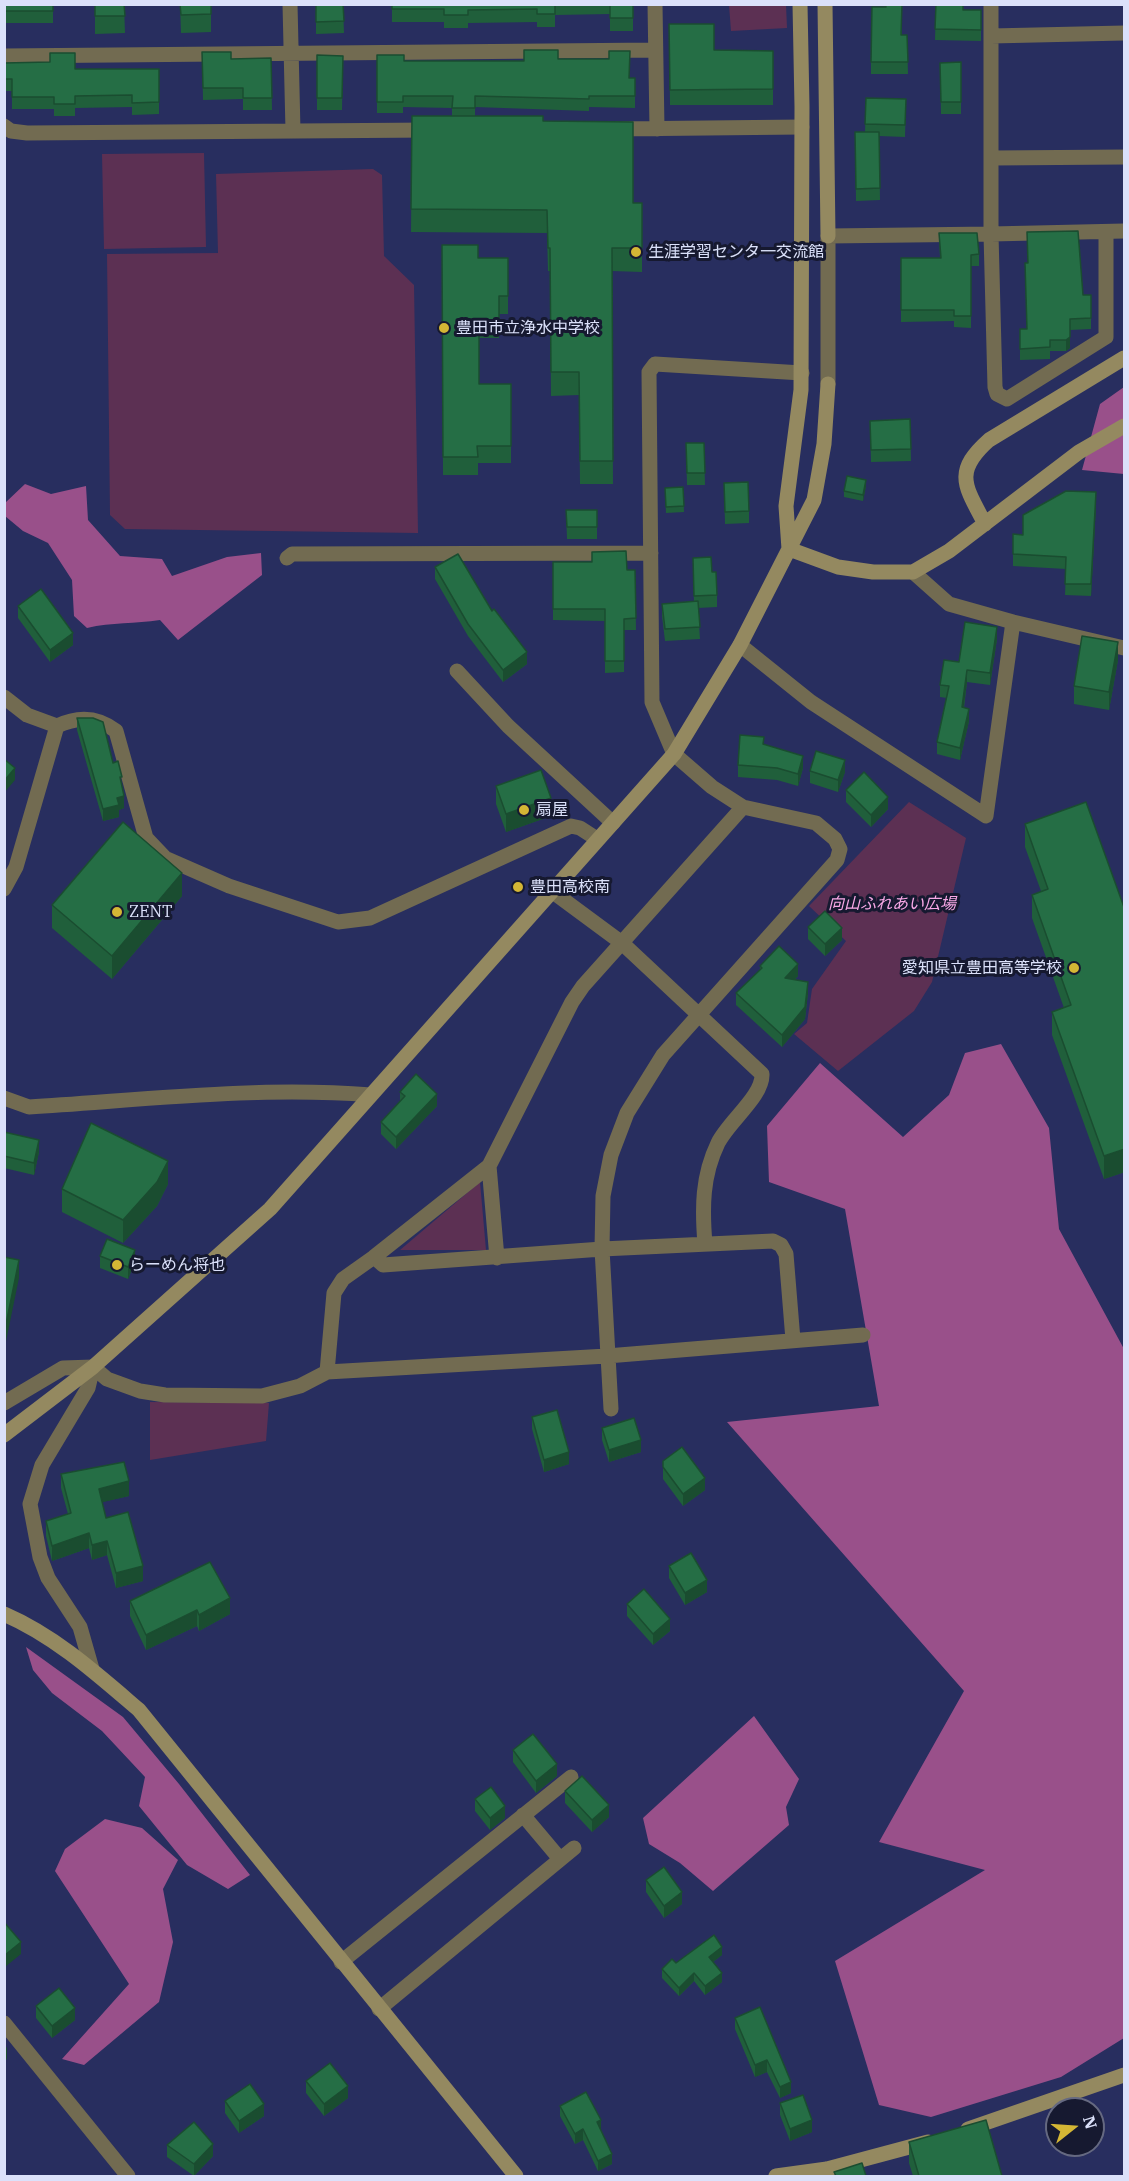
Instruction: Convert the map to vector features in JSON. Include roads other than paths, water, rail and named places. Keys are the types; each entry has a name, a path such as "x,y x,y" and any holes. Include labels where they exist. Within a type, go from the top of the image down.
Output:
{"street":[{"path":"291,4 293,131"},
{"path":"655,4 657,129"},
{"path":"789,549 786,506 796,447 802,373 800,4"},
{"path":"4,1435 93,1367 270,1209 554,892 597,839 674,754 740,645 814,500 824,444 828,384 825,4"},
{"path":"991,4 994,387 997,394 1007,399 1106,337 1106,232"},
{"path":"991,36 1125,33"},
{"path":"4,56 655,50"},
{"path":"4,126 27,133 446,130"},
{"path":"598,129 802,126"},
{"path":"993,158 1125,157"},
{"path":"828,236 1125,231"},
{"path":"985,524 965,479 966,465 971,457 989,440 1125,358"},
{"path":"611,1408 602,1249 603,1196 607,1172 627,1113 649,1074 699,1013 839,855 840,849 835,839 816,823 743,807 712,786 674,754 652,702 649,372 655,364 802,373"},
{"path":"789,549 838,567 873,573 913,572 949,551 1079,452 1125,426"},
{"path":"287,558 292,554 651,553"},
{"path":"913,572 949,604 1013,622 1125,648"},
{"path":"740,645 811,702 986,816 1013,622"},
{"path":"457,671 508,726 613,823"},
{"path":"4,697 27,716 57,726 75,720 103,721 116,731 146,838 165,858 229,886 338,922 370,918 571,826 580,828 597,839"},
{"path":"4,889 16,867 57,726"},
{"path":"327,1372 334,1293 344,1279 489,1166 572,1002 583,986 743,807"},
{"path":"554,892 622,943 760,1069 761,1088 732,1120 710,1163 702,1197 705,1244"},
{"path":"4,1098 28,1107 258,1094 330,1092 371,1095"},
{"path":"489,1166 497,1258"},
{"path":"374,1257 383,1264 497,1258 602,1249 769,1241 784,1248 793,1340"},
{"path":"4,1403 63,1368 93,1367 107,1379 140,1391 165,1395 262,1396 300,1386 327,1372 608,1356 863,1335"},
{"path":"92,1669 80,1627 48,1578 40,1557 30,1504 42,1466 88,1388 93,1367"},
{"path":"4,1614 37,1630 92,1669 138,1710 516,2176"},
{"path":"341,1962 571,1777"},
{"path":"523,1815 560,1859"},
{"path":"379,2008 574,1848"},
{"path":"4,2023 128,2176"},
{"path":"776,2176 827,2169 896,2152 1125,2075"}],"place":[{"name":"生涯学習センタ一交流館","path":"636,252"},
{"name":"豊田市立浄水中学校","path":"444,328"},
{"name":"扇屋","path":"524,810"},
{"name":"豊田高校南","path":"518,887"},
{"name":"ZENT","path":"117,912"},
{"name":"愛知県立豊田高等学校","path":"1074,968"},
{"name":"らーめん将也","path":"117,1265"}],"park label":[{"name":"向山ふれあい広場","path":"892,904"}]}
